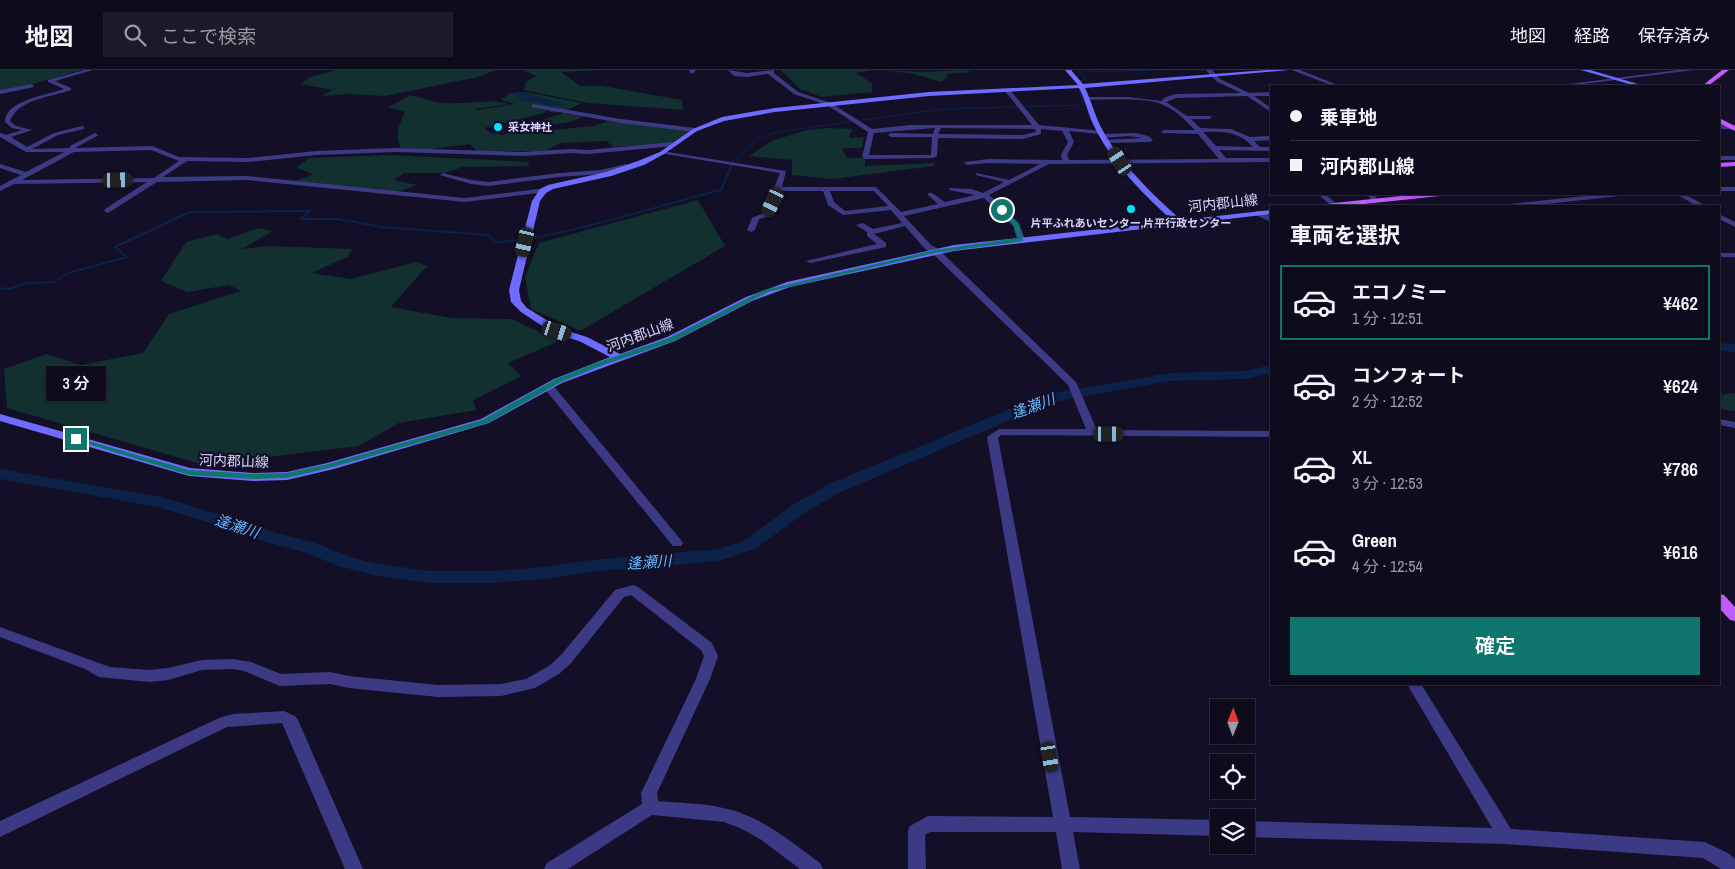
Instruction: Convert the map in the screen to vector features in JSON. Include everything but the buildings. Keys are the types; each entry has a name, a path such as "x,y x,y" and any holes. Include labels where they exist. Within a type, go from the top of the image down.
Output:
{"main road":[{"path":"1706,85 1726,70"},
{"path":"1720,121 1734,128"},
{"path":"1720,165 1735,164"},
{"path":"1341,205 1431,195"},
{"path":"1720,600 1735,616"}],"street":[{"path":"3,137 30,130 14,127 7,121 8,114 14,109 36,99 69,89 50,81 90,70"},
{"path":"731,70 734,74 742,75 771,71 796,93 830,104 871,133 1025,137 1039,133 1008,91"},
{"path":"1068,70 1079,79 1093,118 1120,161 1159,205 1179,222"},
{"path":"1209,70 1214,78 1247,94 1270,109"},
{"path":"13,182 247,178 465,200 546,190 640,164 662,153 696,130 716,121 741,115 929,94 1214,78 1286,70"},
{"path":"1296,70 1334,85"},
{"path":"1584,70 1638,85"},
{"path":"1566,85 1691,70"},
{"path":"0,92 32,86"},
{"path":"1163,102 1173,96 1270,94"},
{"path":"1086,98 1124,98 1163,102 1199,131 1224,160"},
{"path":"533,106 621,121 696,130"},
{"path":"1184,118 1210,117"},
{"path":"1192,125 1218,123 1224,130"},
{"path":"871,133 865,157 933,157 937,128 948,126"},
{"path":"871,133 911,127 1037,128 1065,129 1103,136 1150,140 1146,136 1138,134 1103,136"},
{"path":"1720,127 1734,128"},
{"path":"26,150 40,141 55,135 82,128"},
{"path":"1065,129 1067,137 1072,142 1064,155 1066,161"},
{"path":"37,130 55,135"},
{"path":"1164,132 1224,130 1239,132 1251,139 1258,148"},
{"path":"66,150 95,136"},
{"path":"3,137 13,139 31,152 75,149 152,148 162,150 174,158 266,160 316,153 404,149 522,154 571,151 588,152 674,144"},
{"path":"1251,139 1270,138"},
{"path":"1214,148 1270,149"},
{"path":"0,189 75,149"},
{"path":"662,153 784,172 767,214 756,218 750,230"},
{"path":"1720,158 1735,158"},
{"path":"108,211 186,159"},
{"path":"967,163 988,161 1270,160"},
{"path":"898,215 984,196 1047,162"},
{"path":"443,175 489,184 601,172 640,164"},
{"path":"0,166 27,175"},
{"path":"1010,182 981,173 1017,179"},
{"path":"778,189 874,188 928,247 1072,384 1082,402 1093,434"},
{"path":"951,189 971,191 984,196 1016,225 1021,239"},
{"path":"1720,189 1735,189"},
{"path":"546,190 536,201 514,290 516,302 524,310 557,331 583,339 620,358"},
{"path":"826,190 830,203 843,213 893,208"},
{"path":"930,194 944,205"},
{"path":"1322,195 1331,205"},
{"path":"1371,195 1376,201"},
{"path":"1520,205 1592,195"},
{"path":"1681,195 1700,205"},
{"name":"河内郡山線","path":"0,418 189,472 253,477 287,476 462,429 502,414 548,386 579,372 671,339 766,291 935,252 1021,239 1270,212"},
{"path":"1259,213 1270,219"},
{"path":"1720,217 1735,225"},
{"path":"860,224 872,232 906,224"},
{"path":"810,261 883,244 870,234 872,232"},
{"path":"1720,255 1735,255"},
{"path":"548,386 677,543"},
{"path":"1720,422 1735,425"},
{"path":"1071,869 992,437 1000,432 1270,435"},
{"path":"0,632 90,665 99,671 110,673 150,676 174,673 202,665 233,664 246,666 280,680 330,678 349,682 438,691 486,691 530,684 554,670 566,659 620,593 633,590 707,647 711,656 703,679 649,793 650,807"},
{"path":"1415,685 1506,836"},
{"path":"0,829 224,722 284,717 290,720 354,869"},
{"path":"553,869 650,807 724,815 745,822 766,834 814,869"},
{"path":"917,869 916,831 924,825 1210,828"},
{"path":"1255,829 1506,836 1705,850 1722,859 1733,869"}],"green space":[{"path":"0,70 81,70 33,84 0,90"},
{"path":"337,70 496,70 478,77 385,96 349,94 321,96 333,90 301,84 310,77"},
{"path":"524,70 603,70 561,72 580,86 603,86 682,100 683,110 588,103 524,90 526,82 536,76"},
{"path":"781,70 875,70 855,73 872,83 872,92 822,97 800,89"},
{"path":"882,70 924,72 965,70 972,72 946,74 948,77 941,82 914,74"},
{"path":"526,92 582,103 560,112 555,113 546,110 545,113 484,128 491,133 503,135 516,128 564,113 583,117 570,122 551,125 554,130 593,126 609,121 692,130 677,143 613,147 607,141 560,143 545,151 477,151 470,144 423,150 401,148 398,138 399,125 405,112 388,107 411,95 442,103 501,102 510,104 475,109 478,110 515,104 501,100 510,93"},
{"path":"852,129 849,138 864,137 862,148 842,148 847,158 865,158 865,166 935,163 934,166 832,179 792,175 792,160 749,156 772,141 806,130"},
{"path":"388,155 530,162 527,166 463,167 444,173 405,173 394,180 417,185 395,193 295,181 314,174 296,168 309,158"},
{"path":"698,200 725,246 580,331 531,309 525,277 539,243"},
{"path":"258,228 273,231 242,249 269,246 352,249 348,257 311,273 351,279 416,262 427,266 391,307 451,318 512,319 559,341 508,363 521,376 473,400 476,410 399,423 359,446 204,465 7,408 4,369 46,354 81,365 143,353 169,314 241,291 229,285 188,292 161,281 186,242 217,234 227,239"},
{"path":"1735,393 1735,411 1720,409 1720,395"}],"water":[{"path":"524,93 565,104 554,106 536,102 523,102 518,100 525,98 511,94"}],"waterway":[{"path":"1079,81 1086,79 1079,72 1160,70"},
{"path":"733,162 756,139 777,132 942,109 1083,105 1078,85"},
{"path":"529,239 721,190 733,162"},
{"path":"0,288 8,289 28,283 54,282 68,273 127,257 115,247 190,212 310,211 301,219 338,219 382,227 488,235 497,242 524,240"},
{"name":"逢瀬川","path":"1720,347 1735,348"},
{"name":"逢瀬川","path":"0,474 161,502 249,529 265,536 309,547 345,562 373,569 429,577 492,577 544,573 591,566 719,555 749,545 800,508 835,488 1049,398 1169,377 1245,375 1270,369"}],"place":[{"name":"采女神社","path":"498,127"},
{"name":"片平ふれあいセンター,片平行政センター","path":"1131,209"}],"route":[{"path":"76,439 189,472 253,477 287,476 330,466 485,422 558,381 671,339 766,291 954,248 1021,239 1016,225 1002,210"}]}
